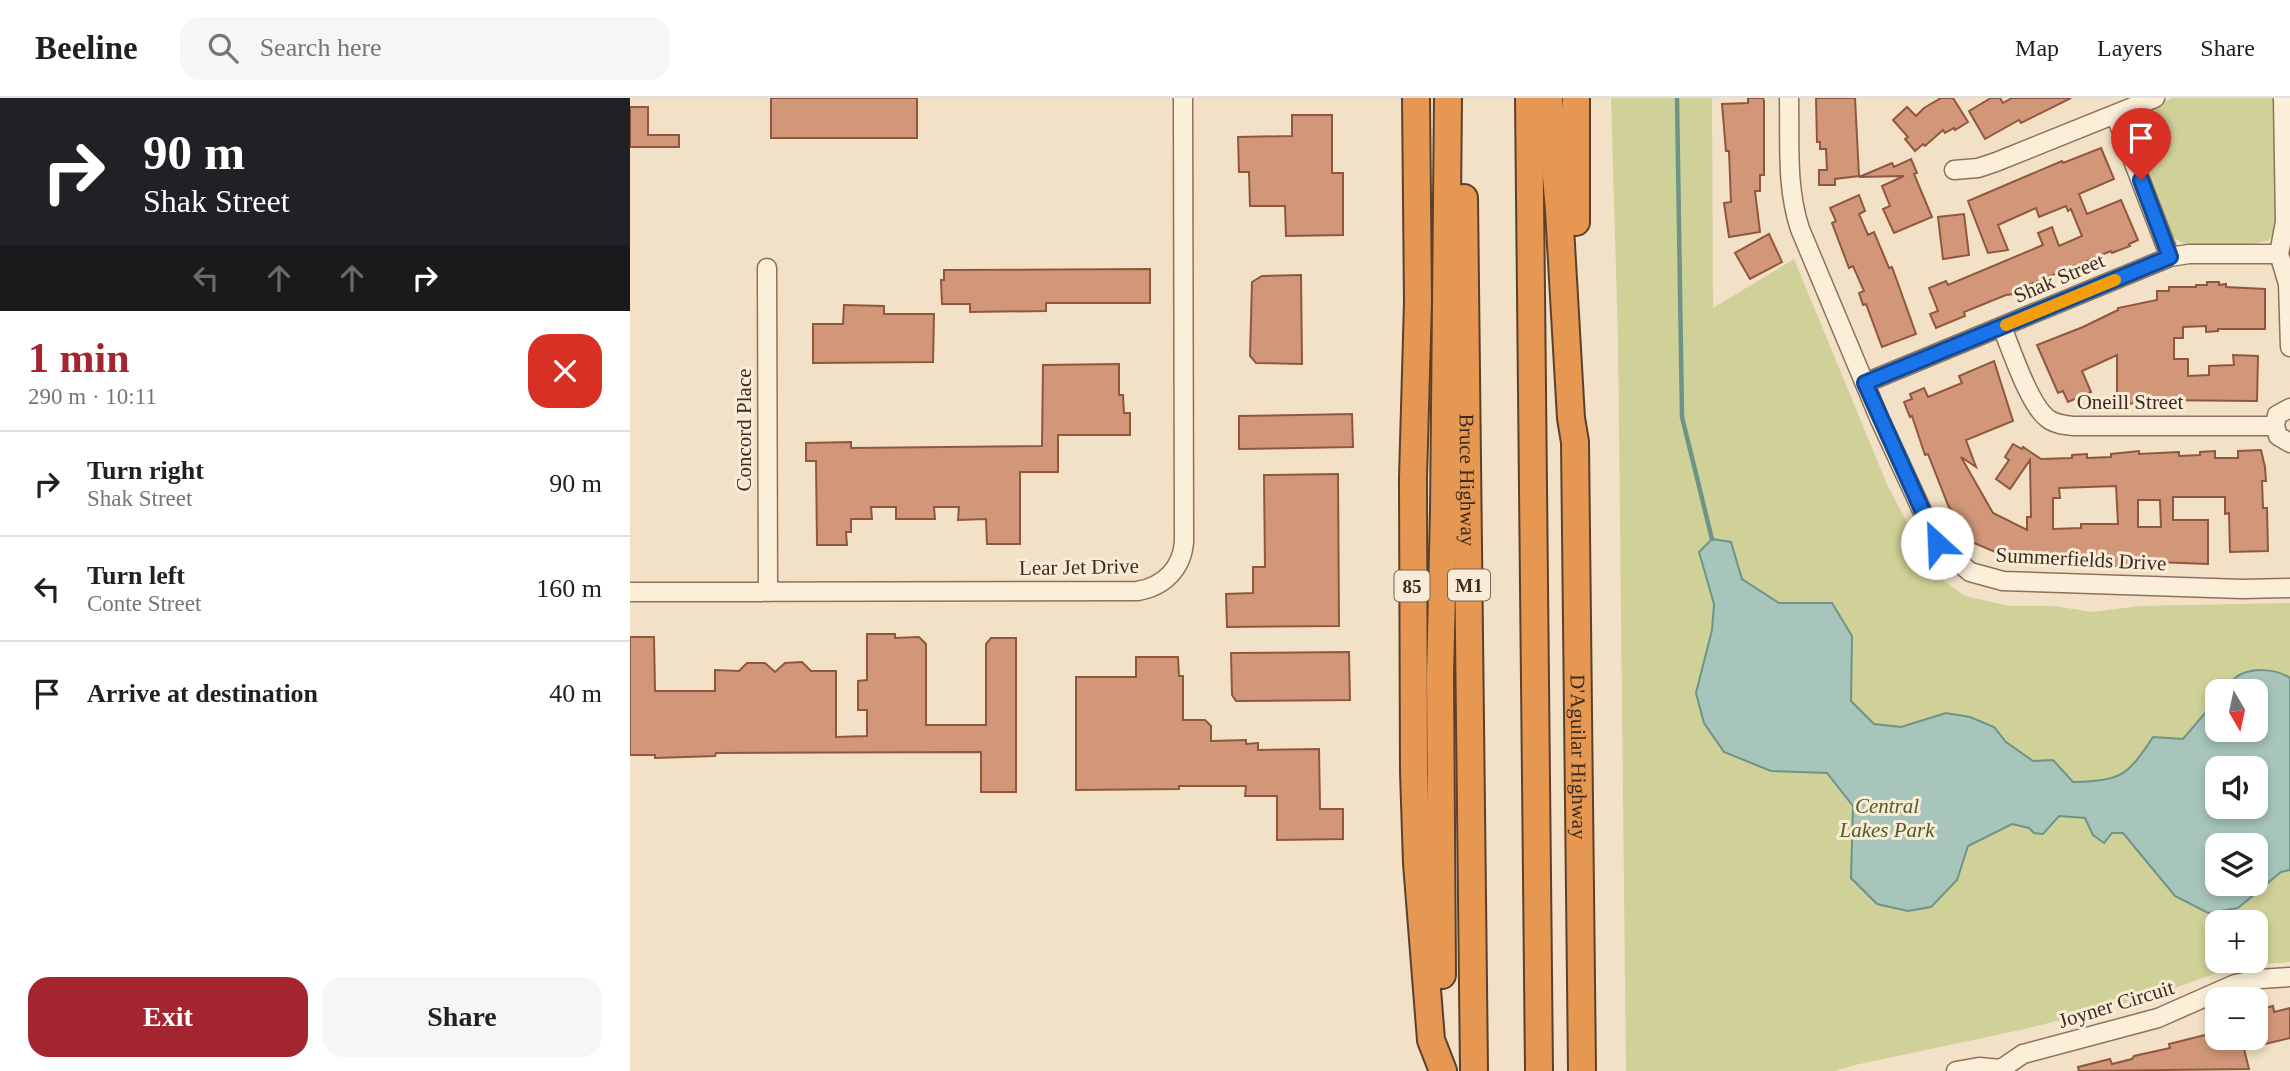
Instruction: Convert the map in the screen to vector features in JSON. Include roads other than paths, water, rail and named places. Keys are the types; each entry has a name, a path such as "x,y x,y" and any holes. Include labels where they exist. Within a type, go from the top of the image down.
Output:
{"highway":[{"name":"85","path":"1416,98 1418,302 1412,503 1414,772 1417,863 1432,1040 1443,1071"},
{"path":"1443,1071 1440,675 1448,98"},
{"name":"Bruce Highway","path":"1463,98 1474,1071"},
{"path":"1529,98 1539,1071"},
{"path":"1549,98 1559,210 1571,418 1575,442"},
{"path":"1575,442 1579,418 1576,98"},
{"name":"D'Aguilar Highway","path":"1575,442 1582,1071"}],"street":[{"name":"Lear Jet Drive","path":"630,592 1138,590 1154,587 1171,575 1182,556 1184,542 1183,98"},
{"name":"Summerfields Drive","path":"1789,98 1790,188 1793,208 1865,383 1937,543 1970,572 2003,581 2242,589 2290,588"},
{"path":"1954,170 1979,168 1996,162 2155,98"},
{"path":"2283,98 2285,222 2279,254 2288,284 2290,347"},
{"path":"2115,114 2170,257"},
{"name":"Shak Street","path":"1865,383 2170,257 2189,254 2279,254"},
{"name":"Concord Place","path":"767,268 768,592"},
{"name":"Oneill Street","path":"2002,327 2034,401 2048,419 2057,424 2275,426"},
{"path":"2290,408 2277,415 2275,426 2278,436 2290,443"},
{"name":"Joyner Circuit","path":"1956,1071 1979,1067 2001,1070 2017,1056 2158,1018 2235,984 2290,977"}],"water":[{"path":"1712,539 1731,542 1742,579 1779,603 1832,603 1852,636 1851,701 1874,724 1901,727 1946,713 1970,717 1994,727 2006,742 2033,761 2053,760 2073,782 2102,780 2121,774 2136,761 2153,737 2183,739 2205,713 2205,742 2268,742 2268,679 2234,679 2247,672 2262,670 2284,675 2290,678 2290,870 2281,872 2268,883 2268,833 2205,833 2205,896 2252,896 2238,908 2205,911 2175,896 2123,833 2112,833 2104,843 2093,835 2085,818 2059,816 2043,834 2012,824 1968,846 1957,880 1931,907 1908,911 1877,904 1851,878 1853,806 1827,773 1771,771 1724,752 1704,723 1696,693 1712,630 1714,604 1699,552"}],"waterway":[{"path":"1677,98 1682,417 1712,539"}],"park label":[{"name":"Central Lakes Park","path":"1887,818"}]}
